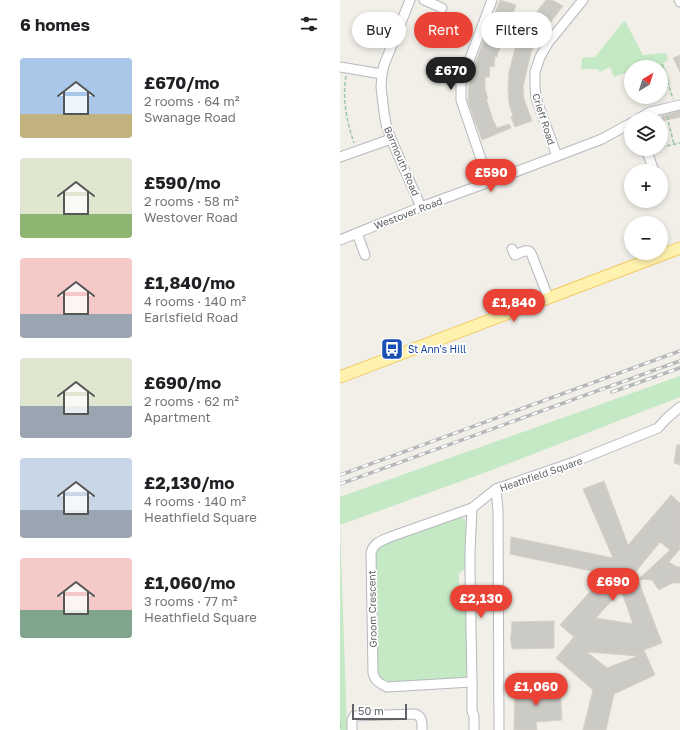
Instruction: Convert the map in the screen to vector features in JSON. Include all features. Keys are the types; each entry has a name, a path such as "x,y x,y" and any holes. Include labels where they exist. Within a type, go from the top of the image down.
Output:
{"main road":[{"path":"340,377 680,248"}],"street":[{"name":"Barmouth Road","path":"410,0 384,65 381,87 386,124 391,139 421,207"},
{"path":"424,0 442,8"},
{"path":"490,182 461,100 461,84 492,0"},
{"name":"Crieff Road","path":"557,156 536,98 535,72 540,57 548,43 578,1"},
{"path":"343,67 382,74"},
{"path":"650,112 676,102"},
{"name":"Westover Road","path":"340,240 421,207 602,139 624,127"},
{"path":"340,157 391,139"},
{"path":"356,233 365,255"},
{"path":"512,249 515,255 530,251 548,298"},
{"name":"Heathfield Square","path":"472,508 496,489 574,462 658,428 666,419 680,408"},
{"path":"496,489 498,510 499,730"},
{"path":"472,508 470,552 474,730"},
{"name":"Groom Crescent","path":"472,508 377,542 371,553 372,673 374,679 387,687 472,682"},
{"path":"352,730 352,720 354,716 415,714 421,718 422,730"}],"path":[{"path":"343,67 346,81 346,107 356,151"},
{"path":"668,80 676,102"},
{"path":"668,122 674,144"},
{"path":"668,145 680,143"},
{"path":"340,724 340,730"}],"green space":[{"path":"625,21 643,55 666,53 668,60 624,60 624,73 614,77 610,67 599,72 598,69 581,69 582,58 595,57"},
{"path":"680,376 680,397 492,470 340,525 340,497"},
{"path":"460,517 465,519 466,525 467,568 459,573 459,589 467,592 468,674 461,681 390,682 383,679 378,674 377,665 375,549 381,544"},
{"path":"340,525 347,730 340,730"}],"building":[{"path":"500,0 516,5 513,12 495,12"},
{"path":"546,0 552,0 563,6 552,20 552,12 537,12"},
{"path":"481,48 500,48 497,57 495,56 494,67 490,66 489,77 485,77 485,89 488,99 486,99 497,128 509,124 511,128 482,140 468,102 471,74"},
{"path":"515,48 533,48 523,87 524,99 532,121 515,127 511,117 513,116 509,103 509,72"},
{"path":"680,55 680,72 673,58"},
{"path":"680,111 680,117 668,120 668,114"},
{"path":"677,445 680,445 680,465 674,463"},
{"path":"604,481 628,545 671,495 680,503 680,549 669,562 680,567 680,583 672,583 659,590 652,580 639,579 670,550 660,542 629,580 634,584 638,580 662,643 644,650 655,675 614,694 606,730 583,730 593,690 556,658 574,637 560,625 606,574 510,554 511,537 613,558 583,489","holes":["621,590 633,624 596,618","587,652 638,656 607,668"]},
{"path":"554,621 554,648 512,649 510,636 512,622"},
{"path":"515,687 560,688 562,720 536,722 537,730 514,730"}],"railway":[{"path":"340,475 680,351"},
{"path":"340,484 680,361"},
{"path":"612,392 680,368"}],"place":[{"name":"St Ann's Hill","path":"392,349"}]}
